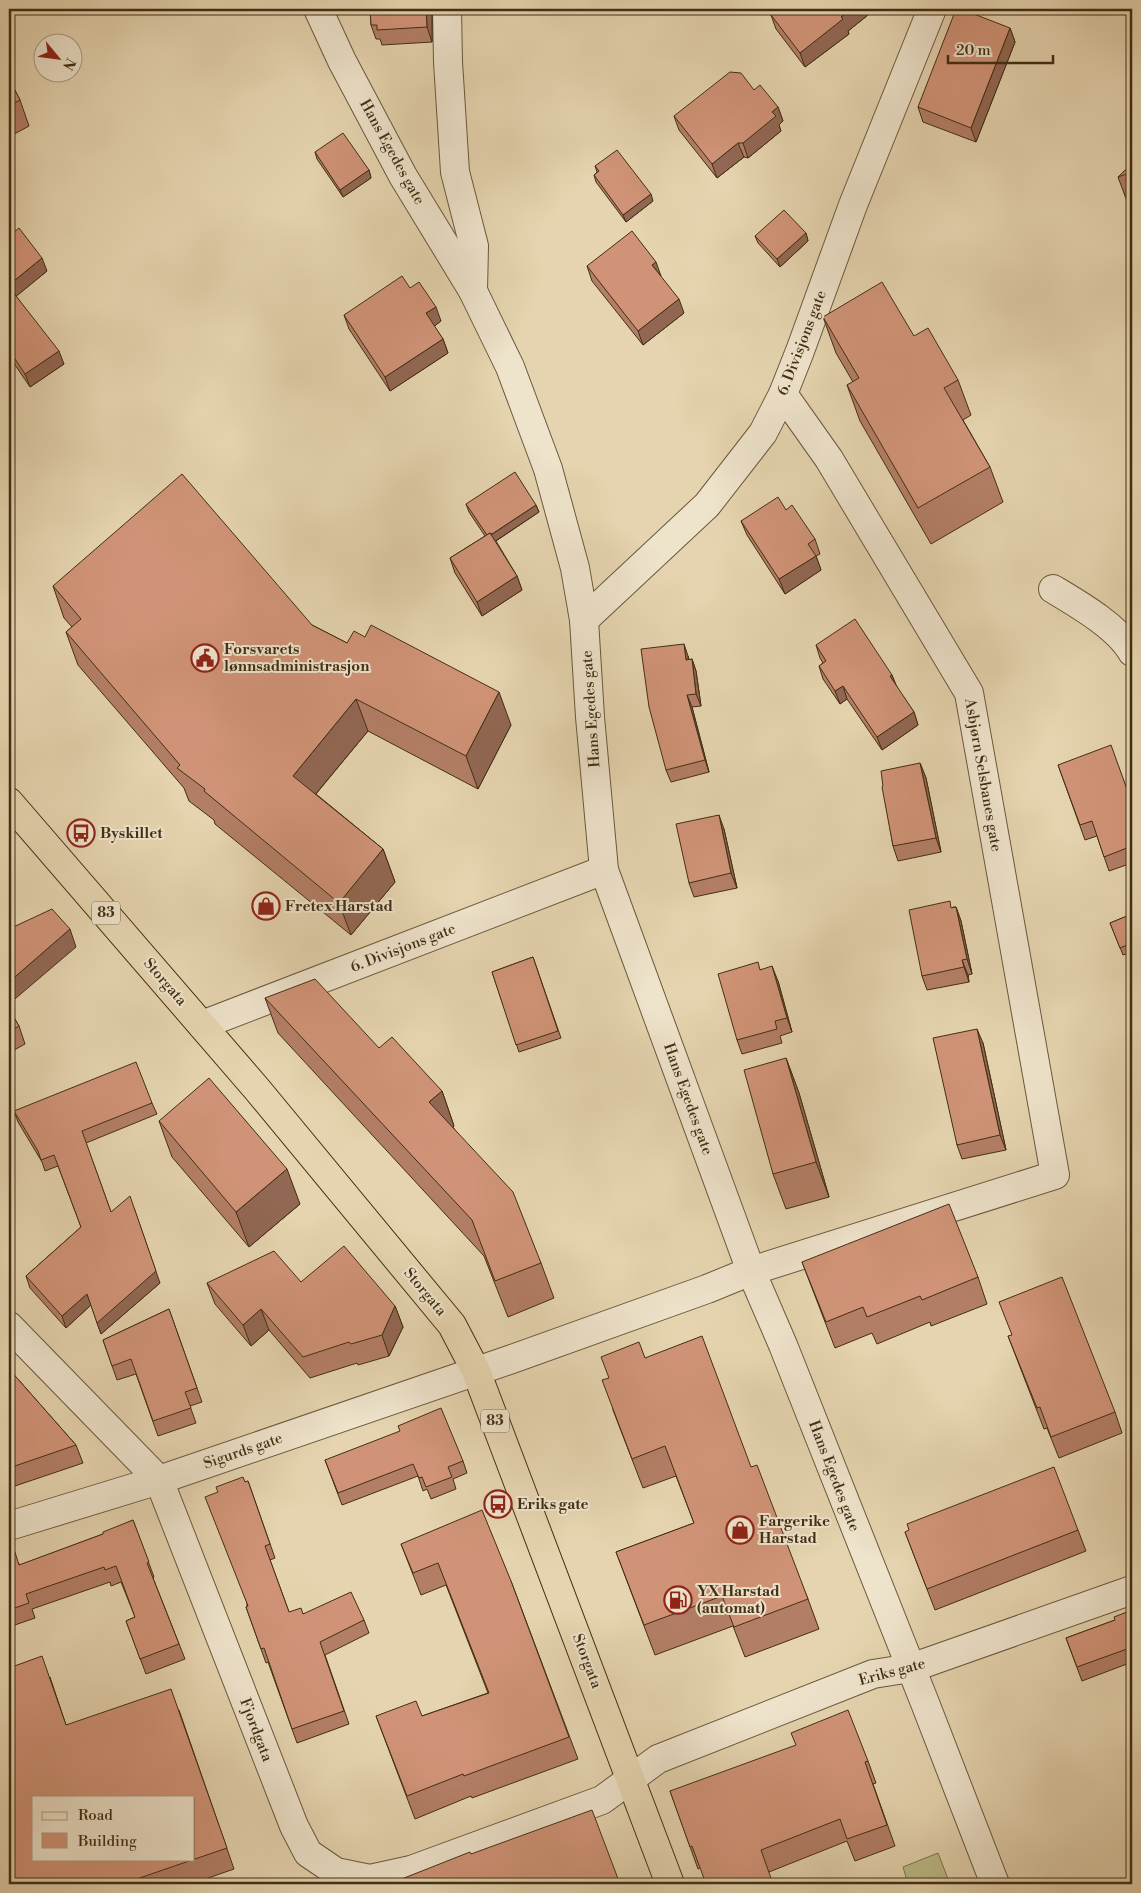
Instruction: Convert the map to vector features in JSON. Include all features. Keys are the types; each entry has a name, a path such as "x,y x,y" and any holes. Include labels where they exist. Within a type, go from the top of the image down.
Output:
{"highway":[{"name":"Storgata","path":"9,802 202,1025 452,1325 476,1371 670,1884"}],"street":[{"name":"Hans Egedes gate","path":"318,9 342,61 403,176 473,291 510,368 548,468 575,568 584,620 590,717 604,870 751,1271 783,1345 994,1884"},
{"name":"Hans Egedes gate","path":"447,9 448,62 455,172 474,246 473,291"},
{"name":"6. Divisjons gate","path":"584,620 707,505 763,433 783,394 853,205 932,9"},
{"name":"Asbjørn Selsbanes gate","path":"783,394 829,459 969,693 1055,1175"},
{"path":"1053,589 1090,611 1128,644 1132,652"},
{"name":"6. Divisjons gate","path":"202,1025 604,870"},
{"name":"Sigurds gate","path":"9,1526 159,1480 476,1371 698,1292 751,1271 1055,1175"},
{"name":"Fjordgata","path":"9,1326 159,1480 294,1826 308,1853 336,1872 370,1879 411,1870 602,1800 630,1778"},
{"name":"Eriks gate","path":"630,1778 658,1759 873,1674 911,1668 1132,1590"}],"green space":[{"path":"938,1853 950,1884 908,1884 903,1867"}],"building":[{"path":"370,9 426,9 427,27 377,30 377,25 371,25"},
{"path":"779,9 852,9 841,17 843,19 800,53 771,15"},
{"path":"956,9 961,9 1010,28 971,128 918,107"},
{"path":"730,72 741,73 754,90 760,85 778,107 772,112 776,116 743,143 738,143 712,164 674,116"},
{"path":"1132,77 1132,90 1127,80"},
{"path":"9,79 20,100 9,106"},
{"path":"343,133 369,170 340,190 315,152"},
{"path":"617,150 651,194 623,215 594,175 599,171 595,166"},
{"path":"1132,164 1132,172 1118,177"},
{"path":"784,210 806,233 777,259 755,236"},
{"path":"19,228 42,258 9,285 9,236"},
{"path":"632,231 656,262 652,265 679,299 638,331 587,266"},
{"path":"402,276 410,288 419,282 436,307 426,313 443,339 385,377 344,315"},
{"path":"882,282 914,336 928,328 958,380 944,388 990,467 918,508 847,385 859,378 823,317"},
{"path":"9,287 59,351 25,374 9,350"},
{"path":"515,472 536,505 492,534 487,535 466,504"},
{"path":"182,474 312,625 347,643 354,631 365,637 371,625 499,692 466,756 356,699 293,776 383,849 339,903 204,791 205,789 177,768 180,765 66,632 81,619 53,586"},
{"path":"778,497 786,510 792,505 815,539 808,544 816,556 779,579 741,521"},
{"path":"490,533 517,576 477,602 450,558"},
{"path":"855,619 914,712 877,737 843,686 835,691 819,666 826,661 816,645"},
{"path":"684,644 686,660 692,659 696,694 687,695 705,760 666,770 649,707 641,649"},
{"path":"1111,745 1132,803 1132,846 1104,857 1092,821 1080,825 1058,765"},
{"path":"920,763 936,838 893,846 882,787 881,771"},
{"path":"719,815 731,873 689,883 676,824"},
{"path":"950,901 951,908 956,907 967,959 962,960 964,967 922,976 909,910"},
{"path":"52,909 70,929 9,982 9,929"},
{"path":"1132,914 1132,943 1120,948 1110,923"},
{"path":"533,957 558,1031 516,1045 492,972"},
{"path":"758,962 760,970 772,966 787,1018 775,1021 777,1029 737,1040 718,974"},
{"path":"315,979 379,1048 392,1037 442,1091 429,1102 513,1192 541,1263 495,1281 472,1220 265,998"},
{"path":"9,1009 19,1026 9,1032"},
{"path":"977,1029 1000,1135 957,1145 933,1038"},
{"path":"786,1058 816,1162 773,1174 744,1070"},
{"path":"136,1062 152,1103 82,1131 111,1212 130,1196 156,1271 97,1323 87,1294 62,1316 26,1276 81,1227 54,1155 41,1160 38,1151 14,1111"},
{"path":"209,1078 287,1169 236,1212 159,1121"},
{"path":"949,1204 978,1277 922,1300 920,1296 867,1317 863,1307 826,1322 802,1262"},
{"path":"1132,1227 1132,1245 1126,1230"},
{"path":"344,1246 395,1306 382,1335 351,1344 349,1342 303,1357 261,1309 243,1325 207,1283 274,1251 301,1282"},
{"path":"1062,1277 1115,1412 1051,1437 1040,1407 1037,1408 1008,1336 1012,1335 999,1302"},
{"path":"169,1309 197,1388 185,1392 191,1408 153,1421 131,1359 112,1366 103,1340"},
{"path":"702,1336 751,1467 757,1465 808,1599 734,1627 722,1596 644,1625 616,1552 694,1523 665,1446 632,1459 602,1380 609,1378 601,1357 639,1342 645,1358"},
{"path":"9,1369 76,1445 9,1468"},
{"path":"441,1408 463,1461 448,1467 452,1477 426,1487 422,1477 419,1478 413,1464 338,1493 325,1460 400,1431 398,1426"},
{"path":"1054,1467 1078,1530 927,1589 905,1532 909,1530 907,1524"},
{"path":"243,1477 245,1482 248,1481 270,1544 265,1546 289,1612 301,1608 303,1614 351,1592 364,1620 320,1642 344,1711 292,1729 264,1648 261,1649 246,1607 248,1606 205,1497 218,1492 216,1487"},
{"path":"482,1510 511,1581 569,1737 464,1776 463,1774 407,1796 376,1716 416,1701 422,1716 489,1693 438,1563 413,1573 401,1544"},
{"path":"133,1520 149,1562 147,1563 179,1644 140,1659 126,1621 135,1617 116,1566 105,1570 104,1567 26,1594 29,1603 9,1610 9,1551 14,1549 19,1565 103,1534 103,1532"},
{"path":"1132,1610 1132,1663 1127,1649 1077,1667 1066,1638 1115,1620 1114,1617"},
{"path":"42,1656 66,1725 171,1689 227,1848 195,1859 195,1796 32,1796 32,1860 192,1860 122,1884 9,1884 9,1668"},
{"path":"848,1710 868,1761 865,1762 887,1825 847,1839 840,1819 761,1850 773,1884 706,1884 692,1846 690,1847 670,1791 796,1745 791,1733"},
{"path":"592,1810 620,1884 389,1884 470,1852 471,1854"}],"place":[{"name":"Forsvarets lønnsadministrasjon","path":"205,658"},
{"name":"Byskillet","path":"81,833"},
{"name":"Fretex Harstad","path":"266,906"},
{"name":"Eriks gate","path":"498,1504"},
{"name":"Fargerike Harstad","path":"740,1530"},
{"name":"YX Harstad (automat)","path":"678,1600"}]}
